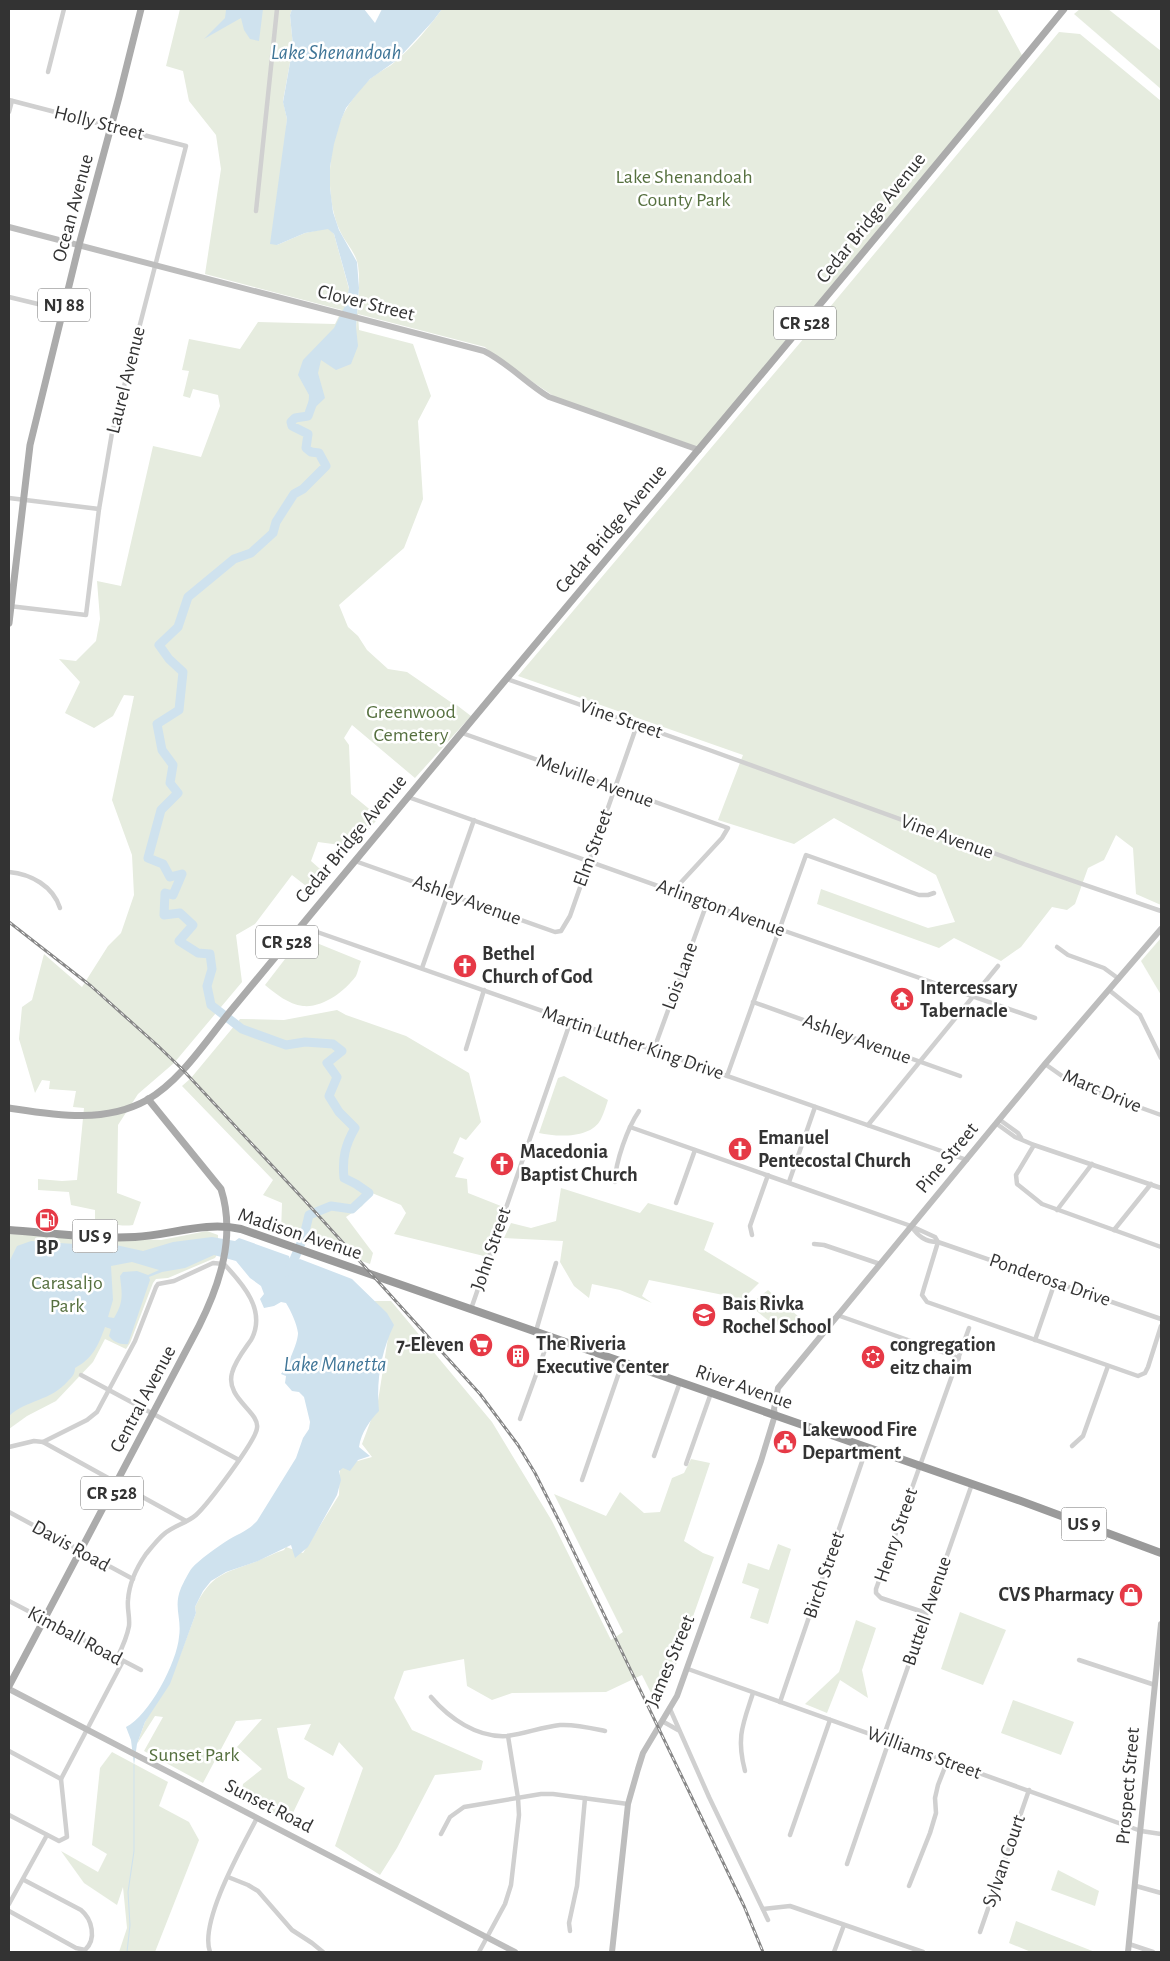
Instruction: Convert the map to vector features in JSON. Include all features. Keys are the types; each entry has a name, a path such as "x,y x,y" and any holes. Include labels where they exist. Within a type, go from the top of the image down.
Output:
{"highway":[{"name":"Madison Avenue","path":"9,1230 121,1238 166,1234 197,1227 227,1227 249,1232 372,1274"},
{"name":"River Avenue","path":"372,1274 972,1484 1161,1553"}],"main road":[{"name":"Ocean Avenue","path":"9,624 22,500 30,446 79,245 141,9"},
{"name":"Cedar Bridge Avenue","path":"148,1099 173,1080 182,1070 1064,9"},
{"path":"9,1108 48,1114 85,1116 118,1111 148,1099"},
{"name":"CR 528","path":"148,1099 221,1189 227,1227"},
{"name":"Central Avenue","path":"9,1687 210,1304 224,1263 227,1227"}],"street":[{"path":"48,72 64,9"},
{"path":"256,211 277,9"},
{"path":"9,112 10,100"},
{"name":"Holly Street","path":"10,100 186,146 186,149"},
{"name":"Laurel Avenue","path":"10,606 86,615 99,509 112,433 186,149"},
{"name":"Clover Street","path":"9,227 484,351 505,363 533,387 549,397 699,450"},
{"path":"9,296 42,305"},
{"path":"9,498 99,509"},
{"name":"Vine Street","path":"507,679 735,759"},
{"name":"Elm Street","path":"570,916 638,725"},
{"name":"Melville Avenue","path":"462,733 728,828 722,838 673,890"},
{"name":"Vine Avenue","path":"735,759 999,856 1161,910"},
{"name":"Arlington Avenue","path":"408,797 673,890 779,930 1035,1018"},
{"path":"422,968 474,820"},
{"path":"726,1076 806,855 919,894 928,896 934,893"},
{"name":"Ashley Avenue","path":"355,861 555,932 562,931 570,916"},
{"path":"9,872 24,873 32,876 57,898 60,908"},
{"name":"Lois Lane","path":"654,1049 707,903"},
{"name":"Martin Luther King Drive","path":"300,926 967,1160"},
{"name":"Pine Street","path":"775,1415 776,1396 782,1381 999,1122 1045,1064 1161,929"},
{"path":"1057,948 1068,955 1104,968 1119,979"},
{"path":"868,1125 998,966"},
{"path":"466,1049 484,990"},
{"path":"1109,990 1140,1015 1161,1058"},
{"name":"Ashley Avenue","path":"753,1002 960,1076"},
{"name":"John Street","path":"472,1309 570,1020"},
{"name":"Marc Drive","path":"1045,1064 1072,1083 1161,1115"},
{"path":"789,1182 815,1107"},
{"path":"615,1182 615,1172 630,1127 639,1111"},
{"path":"999,1122 1014,1137 1161,1188"},
{"name":"Ponderosa Drive","path":"630,1127 911,1226 935,1237 938,1242 1161,1319"},
{"path":"1034,1145 1016,1176 1017,1184 1042,1204 1161,1247"},
{"path":"676,1203 695,1150"},
{"path":"1057,1210 1092,1164"},
{"path":"752,1236 750,1226 768,1175"},
{"path":"1114,1230 1151,1184"},
{"path":"938,1242 924,1288 923,1299 927,1302 1141,1376 1148,1367 1161,1326"},
{"path":"814,1244 824,1245 880,1264"},
{"path":"42,1442 87,1420 97,1412 136,1341 158,1284 174,1281 213,1263 224,1263 248,1294 258,1315 254,1335 231,1375 237,1396 258,1423 255,1436 239,1460 198,1512 164,1534 146,1555 133,1579 128,1601 129,1627 117,1658"},
{"path":"536,1331 556,1263"},
{"path":"1035,1340 1055,1282"},
{"path":"837,1315 959,1358"},
{"name":"Henry Street","path":"926,1613 881,1598 876,1593 876,1590 969,1328"},
{"path":"520,1419 550,1336"},
{"path":"582,1480 623,1361"},
{"path":"1072,1446 1083,1436 1108,1366"},
{"path":"81,1375 239,1460"},
{"path":"654,1456 680,1382"},
{"path":"686,1464 711,1393"},
{"name":"James Street","path":"612,1952 628,1804 644,1753 677,1696 688,1669 761,1461 775,1415"},
{"path":"9,1447 34,1441 42,1442 186,1521"},
{"name":"Birch Street","path":"780,1702 867,1447"},
{"name":"Buttell Avenue","path":"883,1738 972,1484"},
{"name":"Davis Road","path":"9,1512 133,1579"},
{"name":"Kimball Road","path":"9,1601 141,1670"},
{"name":"Prospect Street","path":"1128,1952 1161,1624"},
{"path":"1079,1660 1155,1685"},
{"path":"9,1815 60,1841 67,1837 61,1779 123,1661"},
{"name":"Williams Street","path":"688,1669 1140,1831 1161,1834"},
{"name":"Sunset Road","path":"9,1687 515,1952"},
{"path":"745,1771 740,1743 741,1730 753,1693"},
{"path":"431,1697 446,1713 464,1724 492,1736 508,1736 558,1725 605,1731"},
{"path":"670,1709 678,1730 768,1920"},
{"path":"790,1835 830,1720"},
{"path":"662,1722 678,1730"},
{"path":"479,1952 508,1897 511,1885 519,1814 508,1736"},
{"path":"847,1864 889,1741"},
{"path":"9,1751 61,1779"},
{"path":"909,1886 936,1813 938,1785 947,1762"},
{"name":"Sylvan Court","path":"980,1932 1029,1790"},
{"path":"441,1834 450,1817 464,1807 518,1798 553,1794 628,1804"},
{"path":"570,1931 569,1923 577,1886 585,1798"},
{"path":"210,1952 208,1946 209,1926 228,1877 257,1818"},
{"path":"9,1904 47,1836"},
{"path":"228,1877 258,1891 292,1930 323,1952"},
{"path":"9,1911 76,1948 81,1950 87,1948 92,1933 87,1915 24,1880"},
{"path":"1136,1886 1161,1894"},
{"path":"763,1909 790,1906 923,1952"},
{"path":"834,1952 844,1925"},
{"path":"1129,1944 1153,1952"}],"green space":[{"path":"180,9 292,9 290,15 293,46 283,101 287,119 277,245 305,233 328,228 334,234 349,289 346,304 356,329 359,289 358,265 355,256 340,231 335,217 330,185 332,151 336,134 341,119 360,89 372,77 403,54 421,36 442,9 997,9 1024,59 699,450 561,401 494,356 485,347 358,314 359,330 413,344 431,396 418,421 423,499 404,548 339,605 348,627 358,636 367,650 388,669 407,672 471,716 415,778 352,725 344,738 349,745 351,794 379,817 355,847 318,842 311,861 328,876 317,892 315,893 292,875 255,924 236,935 242,982 174,1063 138,1094 118,1125 117,1193 141,1202 133,1225 124,1225 95,1219 95,1210 71,1205 69,1192 38,1190 38,1179 77,1180 84,1108 73,1107 76,1091 49,1089 50,1081 42,1080 35,1093 19,1039 22,1007 32,1000 44,954 82,987 108,946 121,933 134,895 132,855 112,800 134,696 124,695 113,716 94,728 65,713 80,682 59,659 76,661 96,641 100,619 97,581 121,586 153,446 201,457 220,406 218,395 193,389 190,398 183,396 189,371 182,370 189,339 240,349 258,322 335,324 342,310 205,274 221,169 216,135 189,101 183,71 166,66"},
{"path":"1080,9 1108,9 1161,51 1161,89 1074,14"},
{"path":"1059,32 1080,34 1161,101 1161,905 1136,894 1133,848 1116,835 1104,860 1088,868 1075,904 1067,910 1052,907 1021,947 1001,961 954,938 939,948 817,904 821,889 928,928 955,922 936,875 834,818 794,844 718,820 743,755 518,676 810,331"},
{"path":"302,937 361,961 356,976 340,993 326,1001 311,1006 298,1005 287,1001 265,985"},
{"path":"1161,938 1161,995 1141,961"},
{"path":"337,1010 346,1015 406,1036 469,1073 481,1122 466,1140 460,1137 453,1153 464,1158 455,1177 467,1179 468,1193 506,1208 492,1258 394,1234 406,1213 401,1205 372,1193 362,1206 346,1217 373,1253 370,1264 281,1233 282,1203 263,1195 273,1180 182,1086 191,1078 240,1019 284,1020"},
{"path":"564,1076 608,1100 602,1117 596,1126 582,1133 564,1136 539,1133 558,1078"},
{"path":"561,1188 640,1213 648,1203 714,1223 704,1250 759,1283 743,1299 649,1280 642,1296 652,1303 620,1290 592,1284 589,1298 574,1286 560,1262 563,1241 504,1238 511,1223 531,1228 556,1221"},
{"name":"Carasaljo Park","path":"207,1231 218,1235 218,1253 215,1258 168,1278 156,1279 126,1349 105,1339 93,1362 56,1401 27,1416 9,1429 9,1234 161,1240"},
{"path":"768,1290 807,1324 804,1336 769,1321 749,1305"},
{"name":"Sunset Park","path":"374,1301 391,1301 492,1422 552,1521 611,1640 623,1632 554,1494 606,1516 620,1492 644,1513 660,1512 672,1478 684,1473 691,1459 710,1463 684,1541 703,1553 714,1557 671,1679 657,1705 642,1675 606,1692 512,1693 492,1700 467,1686 464,1659 404,1671 394,1698 412,1730 483,1761 481,1770 435,1775 397,1848 380,1875 335,1846 363,1768 339,1742 333,1756 304,1739 311,1724 277,1728 288,1778 305,1788 289,1821 241,1796 243,1784 262,1769 237,1747 262,1719 236,1721 203,1783 144,1751 163,1717 155,1716 137,1744 145,1722 179,1658 196,1613 195,1607 207,1588 213,1581 226,1573 284,1550 286,1547 303,1553 339,1495 340,1466 372,1457 362,1444 378,1401 390,1325"},
{"path":"778,1544 791,1549 768,1624 750,1618 759,1589 742,1583 748,1563 769,1570"},
{"path":"960,1612 1006,1630 983,1685 941,1669"},
{"path":"856,1620 876,1628 862,1670 868,1698 840,1680 827,1713 805,1704 839,1672"},
{"path":"1013,1700 1074,1722 1061,1755 1001,1733"},
{"path":"112,1752 168,1782 159,1806 189,1822 199,1840 155,1952 119,1952 127,1928 123,1887 117,1905 84,1883 61,1851 98,1872 107,1854 92,1845 100,1768"},
{"path":"1058,1870 1099,1891 1095,1906 1051,1890"},
{"path":"1016,1921 1095,1952 1031,1952 1009,1943"}],"water":[{"path":"225,9 263,9 259,41 250,39 244,30 241,18 204,39 225,18"},
{"name":"Lake Shenandoah","path":"292,9 364,9 375,23 382,9 442,9 397,60 370,79 346,108 341,120 330,167 330,188 333,212 339,230 357,262 359,288 356,327 358,346 351,364 336,370 321,360 318,373 325,398 308,414 309,395 298,375 303,360 334,328 346,304 349,288 334,234 328,229 305,233 277,245 270,244 287,119 283,102 293,46 290,15"},
{"name":"Lake Manetta","path":"212,1237 235,1241 239,1238 289,1256 293,1262 300,1259 352,1279 387,1313 394,1325 389,1335 380,1367 379,1411 366,1427 359,1447 370,1456 358,1460 350,1471 343,1468 339,1471 341,1480 337,1495 308,1547 295,1558 291,1545 258,1561 226,1572 211,1581 203,1591 195,1607 196,1613 170,1684 145,1722 137,1744 134,1765 131,1740 126,1727 144,1712 160,1687 173,1660 180,1630 178,1601 186,1578 192,1568 203,1558 257,1521 296,1458 303,1438 309,1429 310,1422 304,1397 299,1392 292,1391 285,1383 286,1376 281,1374 294,1349 298,1333 294,1318 286,1303 281,1302 264,1308 260,1299 264,1294 261,1286 250,1278 236,1261 214,1255 185,1268 162,1272 149,1277 150,1280 128,1344 113,1340 109,1336 111,1329 105,1327 91,1356 75,1368 73,1375 61,1388 9,1416 9,1262 17,1246 31,1241 89,1245 94,1248 116,1245 143,1251 173,1242","holes":["132,1262 159,1270 148,1275 137,1271 123,1272 120,1276 121,1302 114,1318 108,1317 113,1300 111,1266"]}],"waterway":[{"path":"287,1272 301,1244 309,1215 331,1206 352,1209 369,1193 344,1178 345,1152 355,1128 339,1112 329,1096 337,1077 327,1063 342,1051 333,1044 305,1042 286,1045 242,1029 211,1005 207,986 212,969 210,954 198,953 179,941 193,925 180,913 164,915 165,893 173,895 182,874 170,877 163,864 148,858 161,810 178,793 170,783 173,765 162,750 157,724 179,710 183,672 169,659 159,645 178,627 188,597 234,559 251,553 273,533 276,522 294,494 303,489 326,466 319,453 311,452 306,448 308,434 292,426 291,422 295,418 308,416 313,402"},
{"path":"127,1952 130,1925 128,1892 134,1851 134,1765"}],"railway":[{"path":"9,922 91,986 182,1069 307,1203 480,1394 518,1445 535,1473 560,1523 744,1906 763,1952"}],"place":[{"name":"Bethel Church of God","path":"465,966"},
{"name":"Intercessary Tabernacle","path":"902,999"},
{"name":"Emanuel Pentecostal Church","path":"740,1149"},
{"name":"Macedonia Baptist Church","path":"502,1164"},
{"name":"BP","path":"47,1220"},
{"name":"Bais Rivka Rochel School","path":"704,1315"},
{"name":"7-Eleven","path":"481,1345"},
{"name":"The Riveria Executive Center","path":"518,1356"},
{"name":"congregation eitz chaim","path":"873,1357"},
{"name":"Lakewood Fire Department","path":"785,1442"},
{"name":"CVS Pharmacy","path":"1131,1595"}],"park label":[{"name":"Lake Shenandoah County Park","path":"684,188"},
{"name":"Greenwood Cemetery","path":"411,724"}]}
